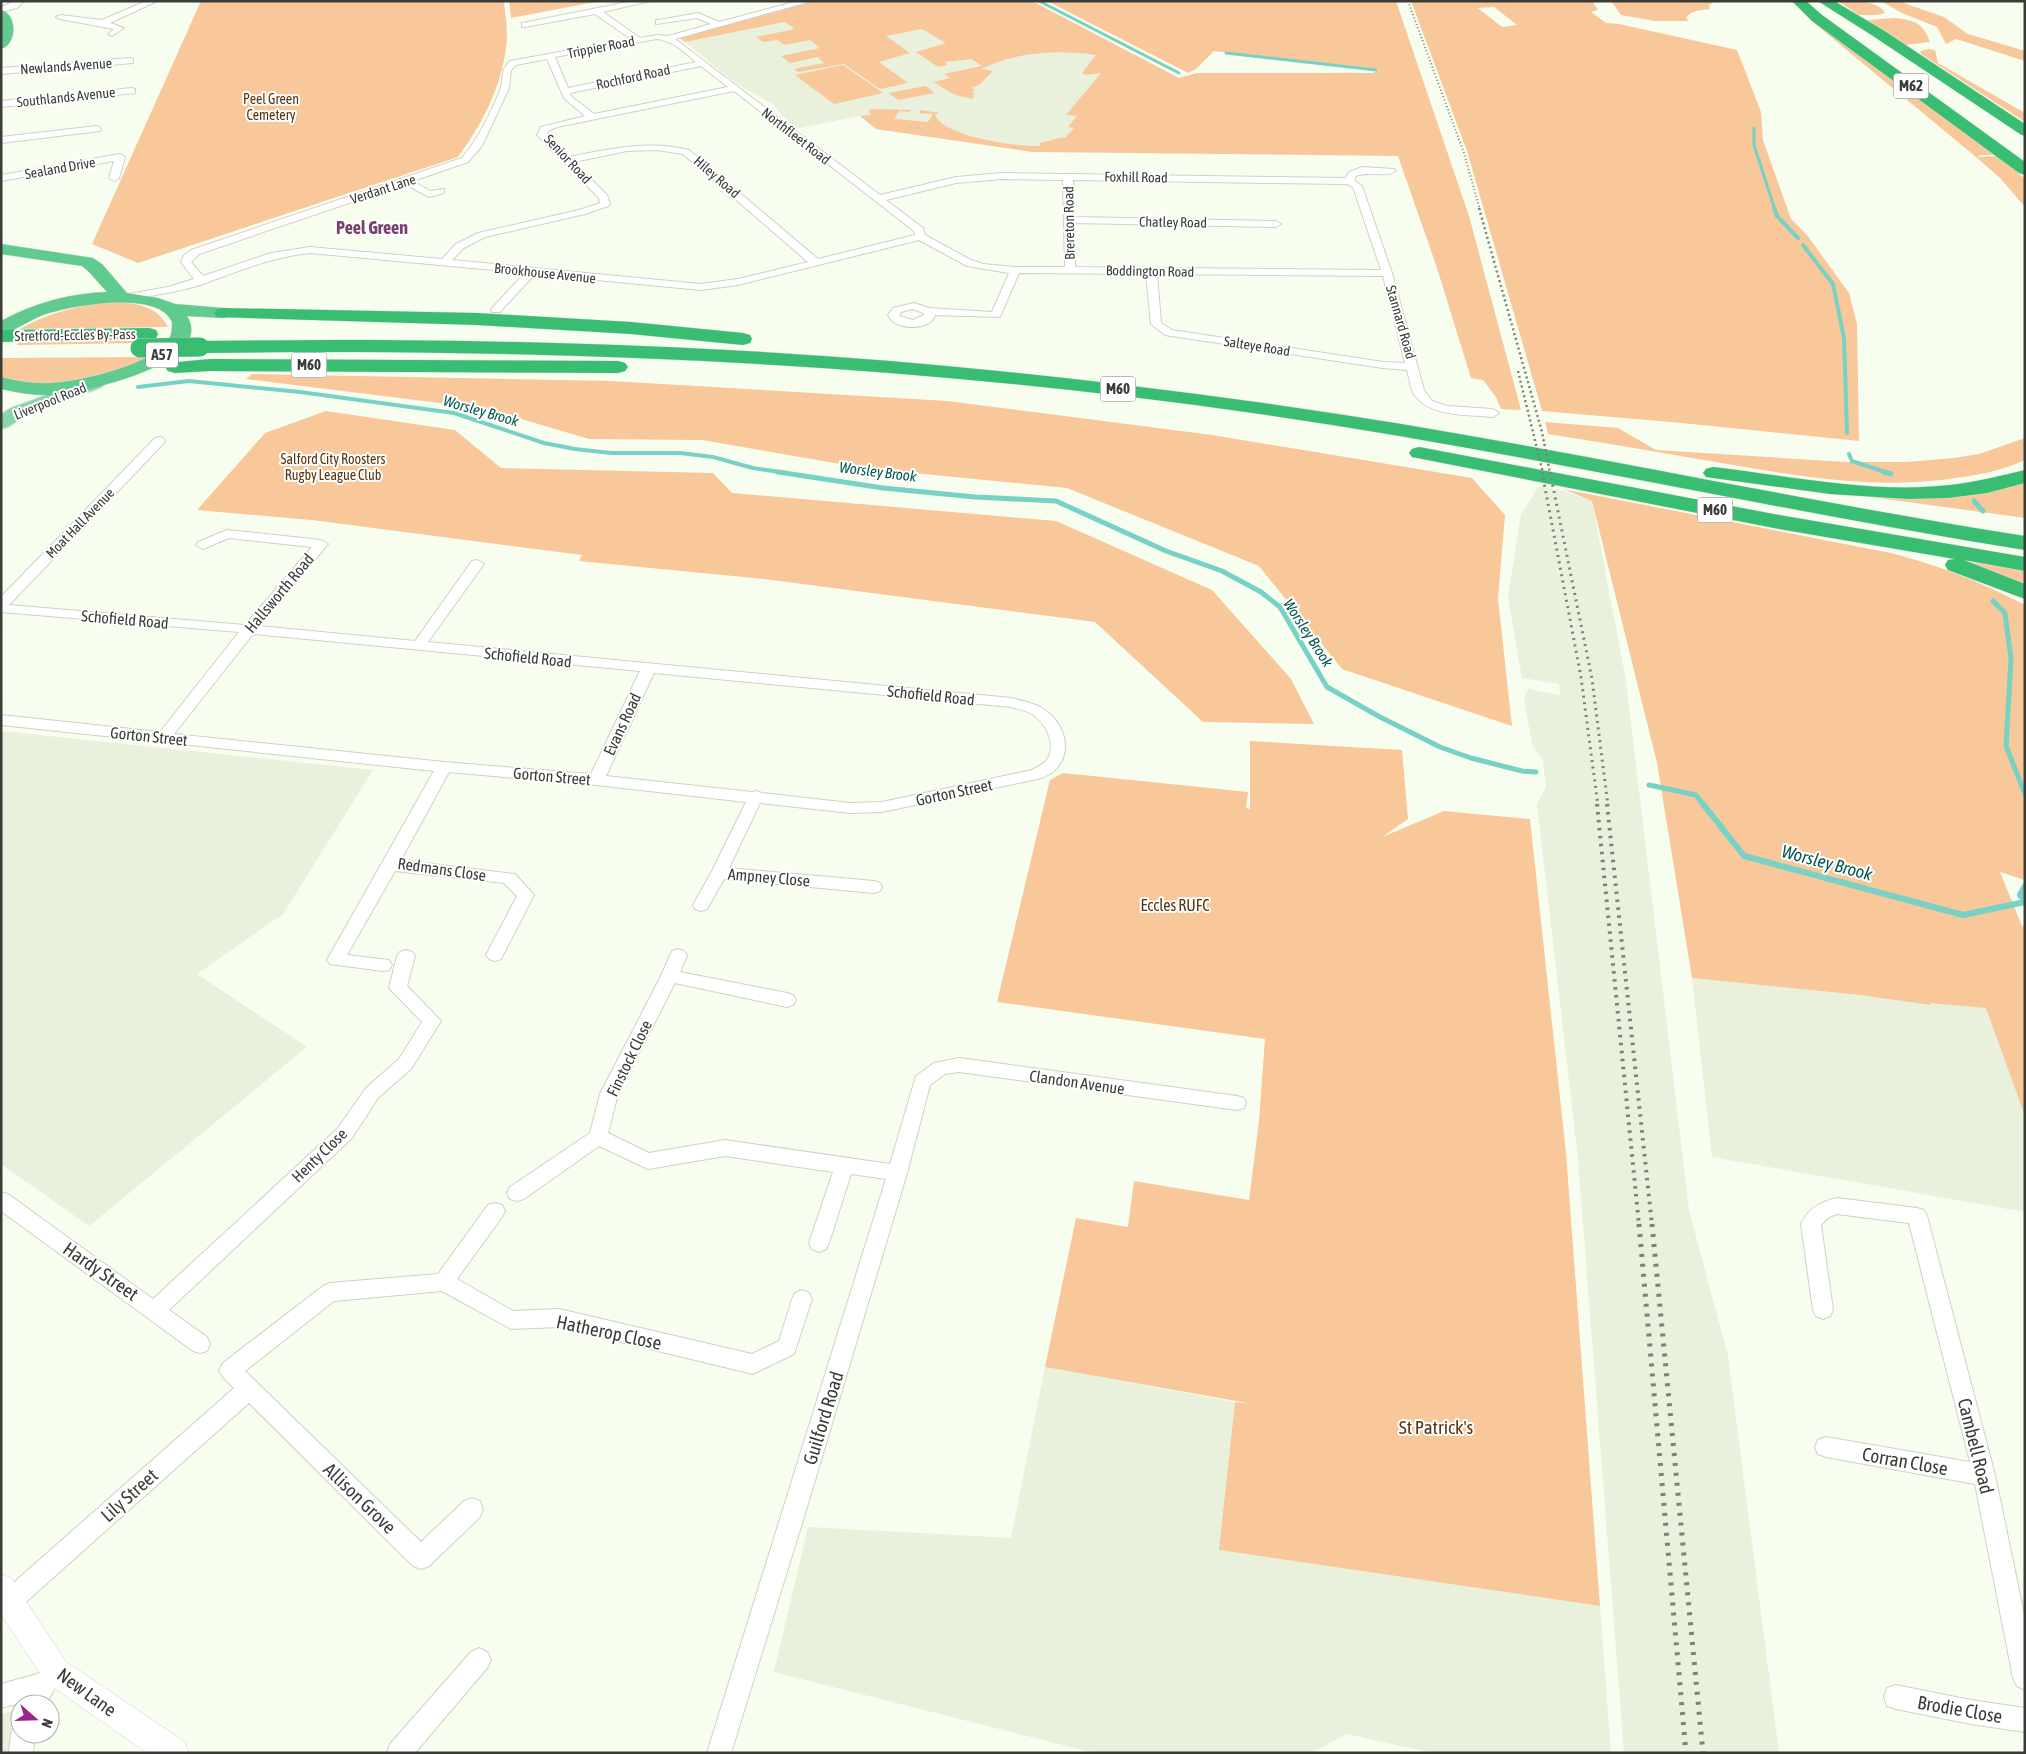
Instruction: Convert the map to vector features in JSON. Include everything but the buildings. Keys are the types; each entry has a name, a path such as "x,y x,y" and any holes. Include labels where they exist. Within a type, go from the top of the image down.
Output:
{"highway":[{"name":"M62","path":"1799,1 2025,156"},
{"name":"M62","path":"1799,1 1817,18 2025,170"},
{"name":"M62","path":"1824,1 1878,33 2025,131"},
{"path":"1,14 8,23 1,45"},
{"name":"M62","path":"1844,14 1868,34 2025,140"},
{"path":"1,249 33,255 64,257 92,265 121,298"},
{"path":"1,329 40,311 73,293 82,285 84,277 80,271 33,255"},
{"path":"1,315 40,311 85,300 121,298 168,301 223,313 353,315 534,322 696,333 794,346"},
{"name":"A57","path":"4,384 46,389 102,381 148,363 174,344 182,327 179,317 168,301"},
{"name":"M60","path":"204,340 409,332 533,334 794,346 1041,367 1355,409 1781,489 2025,528"},
{"name":"Stretford-Eccles By-Pass","path":"1,336 17,345 204,340"},
{"path":"204,340 642,367"},
{"name":"M60","path":"204,340 618,349 815,360 975,373 1162,395 1340,421 1513,451 1780,502 2025,543"},
{"name":"M60","path":"102,381 175,366 248,365 642,367 898,382 1157,410 1791,515 1906,533 2025,548"},
{"name":"M60","path":"1406,450 1779,522 2025,564"},
{"name":"M60","path":"1689,471 1847,490 1904,493 1936,493 1968,489 2008,482 2025,476"},
{"name":"M60","path":"1779,522 1939,560 2025,592"}],"main road":[{"name":"Liverpool Road","path":"4,421 18,412 102,381"},
{"name":"Liverpool Road","path":"4,384 13,390 18,398 4,421"}],"street":[{"path":"1,10 14,6 20,1"},
{"path":"103,23 153,1"},
{"path":"525,25 646,1"},
{"name":"Trippier Road","path":"593,118 568,98 550,56 657,37 668,38 801,2"},
{"path":"596,11 638,40"},
{"path":"659,22 698,15 717,24"},
{"path":"60,17 103,23 120,28 112,34"},
{"name":"Northfleet Road","path":"668,38 675,40 702,63 919,230 920,237"},
{"name":"Verdant Lane","path":"201,281 186,262 188,257 195,252 452,166 471,155 505,88 509,66 524,60 550,56"},
{"name":"Newlands Avenue","path":"1,71 130,61"},
{"name":"Rochford Road","path":"564,91 702,63"},
{"name":"Senior Road","path":"444,263 460,246 482,235 582,212 604,205 606,201 604,198 542,136 542,132 550,126 735,88"},
{"name":"Southlands Avenue","path":"1,104 132,91"},
{"path":"1,140 97,129"},
{"name":"Hiley Road","path":"568,160 647,147 670,147 686,152 815,262"},
{"name":"Sealand Drive","path":"1,178 120,158 114,178"},
{"name":"Foxhill Road","path":"878,199 926,186 976,178 1068,176 1349,181 1352,174 1362,170 1391,171"},
{"name":"Brereton Road","path":"1068,176 1070,271"},
{"path":"407,181 428,194 441,191"},
{"name":"Stannard Road","path":"1349,181 1357,186 1387,274 1418,390 1428,403 1445,409 1493,413"},
{"name":"Chatley Road","path":"1069,220 1276,224"},
{"name":"Brookhouse Avenue","path":"168,301 201,281 271,256 299,250 701,287 738,282 920,237"},
{"name":"Boddington Road","path":"920,237 930,240 964,261 982,267 1015,270 1387,274"},
{"path":"928,311 996,315 1015,270"},
{"name":"Salteye Road","path":"1151,271 1156,324 1169,332 1383,365 1413,367"},
{"path":"496,310 532,272"},
{"name":"Moat Hall Avenue","path":"1,607 159,441"},
{"name":"Hallsworth Road","path":"163,738 249,629 321,544 228,534 203,545"},
{"path":"418,646 477,564"},
{"name":"Schofield Road","path":"1,607 249,629 1012,703 1037,711 1050,722"},
{"name":"Evans Road","path":"596,780 648,668"},
{"name":"Gorton Street","path":"1,720 444,767 756,796 850,808 882,807 1037,774 1050,766 1058,753 1058,737 1050,722"},
{"name":"Redmans Close","path":"444,767 390,865 509,878 526,895 495,955"},
{"name":"Ampney Close","path":"756,796 719,873 874,887"},
{"path":"383,965 336,960 390,865"},
{"path":"701,905 719,873"},
{"name":"Finstock Close","path":"598,1137 609,1094 670,976 678,955"},
{"name":"Henty Close","path":"155,1310 344,1133 372,1093 405,1064 432,1021 398,988 406,956"},
{"path":"670,976 787,1000"},
{"name":"Clandon Avenue","path":"922,1081 940,1068 959,1066 1237,1103"},
{"name":"Guilford Road","path":"719,1753 897,1173 922,1081"},
{"path":"517,1193 598,1137 648,1160 725,1148 897,1173"},
{"path":"819,1243 845,1165"},
{"name":"Hardy Street","path":"1,1200 200,1344"},
{"name":"Cambell Road","path":"1823,1310 1811,1224 1816,1214 1837,1206 1917,1216 1984,1475 2025,1678"},
{"path":"248,1389 230,1370 330,1292 444,1282 495,1211"},
{"name":"Hatherop Close","path":"444,1282 511,1320 560,1318 753,1364 787,1347 802,1299"},
{"name":"Allison Grove","path":"248,1389 421,1558 472,1509"},
{"name":"Lily Street","path":"6,1594 248,1389"},
{"name":"Corran Close","path":"1826,1447 1984,1475"},
{"name":"New Lane","path":"6,1594 44,1687 174,1753"},
{"path":"399,1753 479,1660"},
{"path":"1,1696 44,1687"},
{"name":"Brodie Close","path":"1896,1697 1971,1712 2025,1720"}],"shaded area":[{"path":"1032,1 1179,78 1197,73 1373,73 1033,152 876,129 860,116 794,129 773,104 737,84 685,42 820,15"},
{"path":"1539,486 1561,490 1592,501 1626,681 1689,1210 1728,1356 1779,1753 1624,1753 1578,1159 1537,804 1546,787 1543,761 1532,744 1524,699 1528,689 1560,695 1559,684 1522,678 1508,596 1521,514"},
{"path":"1,731 373,770 283,914 197,974 307,1047 89,1226 1,1164"},
{"path":"1692,978 1987,1008 2025,1116 2025,1212 1712,1157"},
{"path":"1045,1367 1235,1402 1220,1550 1600,1606 1611,1753 1434,1753 1346,1734 1312,1753 1094,1753 774,1672 808,1527 1011,1538"},
{"path":"10,1712 10,1744 15,1744 14,1753 1,1753 1,1715"}],"green space":[{"name":"Peel Green Cemetery","path":"201,1 504,1 507,36 502,69 492,100 476,130 458,157 138,263 92,244"},
{"path":"509,1 600,1 511,18"},
{"path":"816,1 1032,1 1179,78 1197,73 1373,73 1380,69 1214,51 1196,69 1188,73 1047,1 1396,1 1469,216 1521,410 1501,409 1496,397 1483,380 1471,378 1437,268 1398,156 1033,152 876,129 860,116 871,115 868,110 911,110 909,112 899,111 894,119 928,122 933,114 919,113 921,110 940,113 935,115 941,123 966,135 983,139 1016,145 1040,146 1040,143 1065,138 1074,128 1068,127 1077,116 1066,115 1101,73 1086,75 1082,73 1096,55 1066,52 1037,53 994,63 981,69 993,71 979,85 971,88 975,89 972,92 974,93 973,99 955,95 933,82 950,78 944,74 982,66 972,59 945,62 947,65 938,67 916,52 946,43 922,29 886,36 910,53 879,62 908,83 880,89 844,64 798,72 794,69 824,63 818,57 790,63 781,56 820,48 810,40 785,45 777,40 763,42 756,37 795,29 785,22 685,42 679,38 682,35"},
{"path":"1411,1 1592,1 1598,10 1591,12 1606,23 1619,24 1737,50 1761,112 1763,140 1791,219 1807,235 1849,293 1857,324 1859,441 1542,411 1467,151","holes":["1494,7 1517,25 1502,27 1478,8"]},
{"path":"1611,1 1715,1 1709,5 1710,9 1691,13 1686,18 1689,21 1655,21 1621,15"},
{"path":"1838,1 1871,3 1882,9 1885,13 1859,15"},
{"path":"1881,1 1898,1 1944,17 1968,34 2025,51 2025,61 1956,39 1946,44 1937,27 1902,13"},
{"path":"1895,18 1908,20 1921,26 1930,42 1906,45 1867,20"},
{"path":"1818,22 1995,155 1977,157 1998,156 2024,178 2025,207 2000,178 1814,23"},
{"path":"1935,50 1938,63 2025,113 2025,122 1921,54 1920,51"},
{"path":"843,65 883,93 834,104 795,75"},
{"path":"926,86 935,93 898,100 889,93"},
{"path":"114,302 130,303 152,310 158,314 168,327 20,329 66,310"},
{"path":"144,340 141,343 17,345 19,342"},
{"path":"148,357 140,362 71,385 11,382 1,377 1,358"},
{"path":"252,374 611,381 947,401 1212,435 1472,478 1505,515 1498,599 1512,726 1342,669 1259,566 1067,488 863,468 702,440 589,439 488,409 246,379"},
{"name":"Salford City Roosters Rugby League Club","path":"326,411 455,430 501,468 713,473 732,493 1056,521 1212,590 1291,679 1314,724 1203,722 1095,622 764,579 579,561 582,555 312,520 197,510 265,433"},
{"path":"1545,422 1618,428 1656,450 1845,462 1906,462 1954,458 1979,454 2025,438 2025,460 1987,473 1963,477 1896,483 1863,482 1764,470 1548,434"},
{"path":"2025,481 2025,518 1871,497 1899,497"},
{"path":"1563,489 1891,553 1959,575 2025,605 2025,880 2000,872 2022,926 2025,926 2025,1116 1986,1008 1930,1003 1931,1005 1860,995 1692,978 1657,763 1592,501"},
{"path":"1971,562 2025,571 2025,585"},
{"path":"1250,741 1402,750 1408,819 1382,837 1444,811 1530,819 1566,1153 1600,1606 1219,1550 1235,1402 1253,1404 1045,1367 1076,1218 1128,1227 1134,1181 1249,1200 1259,1121 1265,1039 997,1002 1050,780 1063,773 1248,792 1246,808 1250,809"}],"waterway":[{"path":"1039,1 1179,73"},
{"path":"1226,53 1376,70"},
{"path":"1754,128 1754,145 1775,210"},
{"path":"1774,208 1777,216 1798,238"},
{"path":"1803,245 1833,284 1844,338 1847,433"},
{"name":"Worsley Brook","path":"138,387 189,381 300,392 454,413 544,443 575,449 611,453 680,453 713,457 753,468 786,473"},
{"path":"1849,454 1852,461 1888,473"},
{"name":"Worsley Brook","path":"778,472 883,488 975,497 1056,501 1166,551 1222,571 1261,592 1280,607 1327,687 1380,717 1440,747 1471,758 1522,771 1536,772"},
{"path":"1884,472 1891,474"},
{"path":"1974,501 1983,511"},
{"path":"1993,601 2005,613 2011,659 2006,746 2025,794"},
{"name":"Worsley Brook","path":"1649,785 1696,795 1704,806"},
{"name":"Worsley Brook","path":"1703,804 1744,856 1963,915 2025,902"},
{"path":"2025,886 2020,895 2025,901"}],"railway":[{"path":"1408,1 1464,153 1480,210"},
{"path":"1479,208 1542,432 1550,473"},
{"path":"1518,371 1543,473"},
{"path":"1542,472 1581,677 1598,806"},
{"path":"1550,472 1592,679 1608,806"},
{"path":"1597,804 1639,1225"},
{"path":"1607,804 1652,1225"},
{"path":"1639,1224 1686,1753"},
{"path":"1652,1224 1703,1753"}],"district":[{"name":"Peel Green","path":"372,228"}],"park label":[{"name":"Eccles RUFC","path":"1175,905"},
{"name":"St Patrick's","path":"1436,1427"}]}
